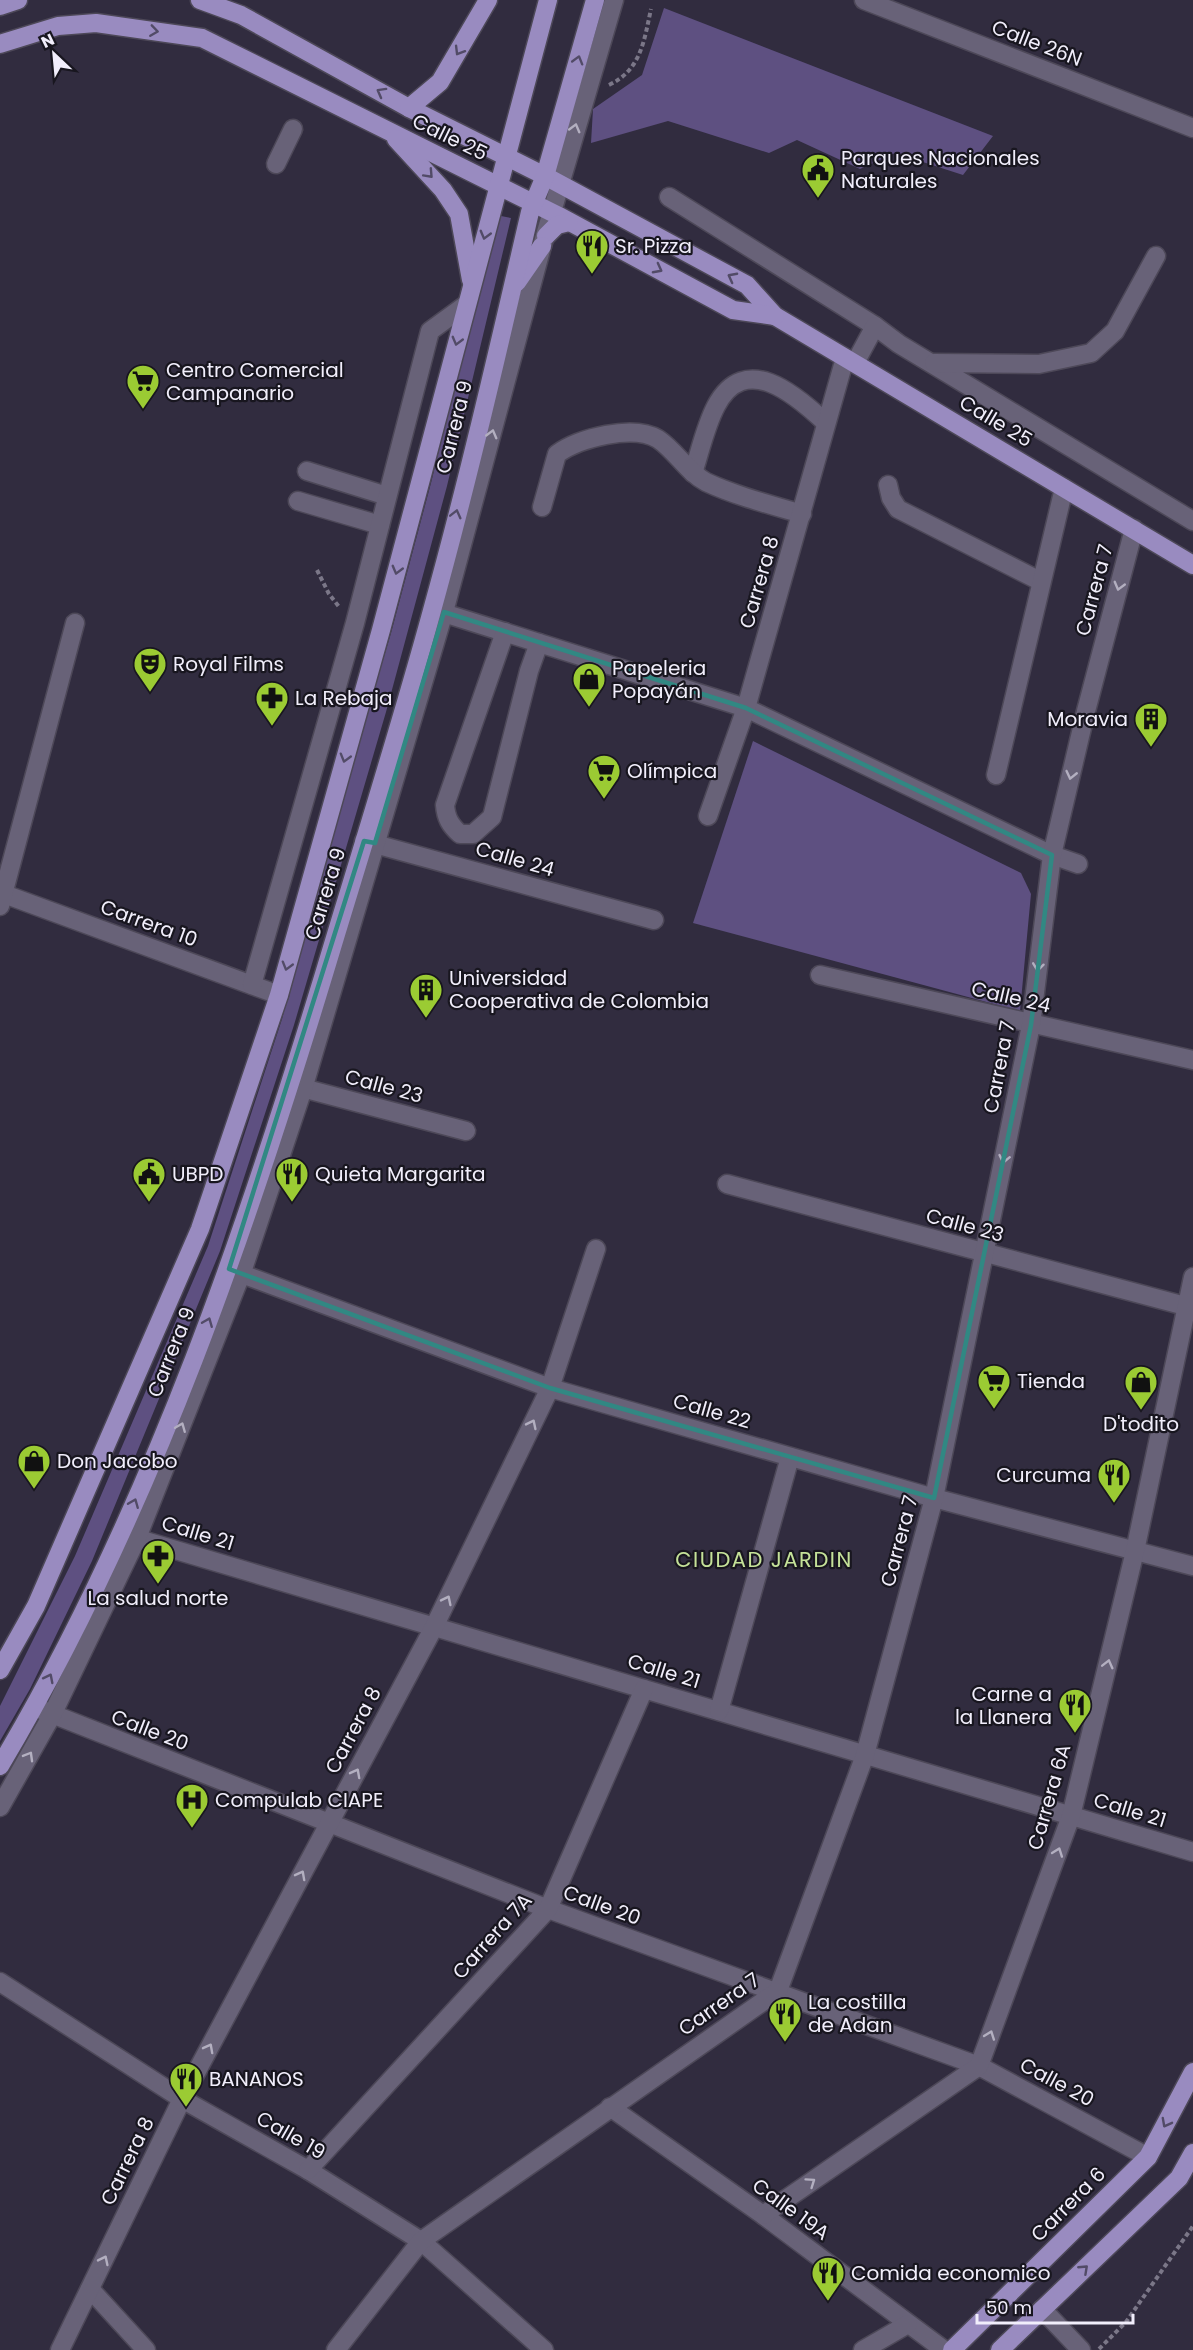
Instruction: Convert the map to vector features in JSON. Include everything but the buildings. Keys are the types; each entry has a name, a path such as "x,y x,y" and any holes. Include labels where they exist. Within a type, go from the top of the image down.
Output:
{"main road":[{"path":"0,6 18,0"},
{"name":"Calle 25","path":"200,0 241,15 409,108 552,180 747,285 775,316 1193,565"},
{"path":"409,108 440,82 488,0"},
{"name":"Carrera 9","path":"0,1670 36,1606 200,1229 279,995 381,630 548,0"},
{"name":"Carrera 9","path":"0,1766 129,1536 236,1271 297,1087 438,611 532,203 552,180 595,0"},
{"name":"Calle 25","path":"0,44 58,26 96,23 202,38 552,213 733,310 775,316"},
{"path":"389,132 443,190 459,214 472,284"},
{"path":"511,291 557,225 569,222"},
{"name":"Carrera 6","path":"952,2350 1148,2157 1193,2072"},
{"path":"999,2350 1186,2177 1193,2153"}],"street":[{"path":"614,0 584,96 552,180 552,213 438,611 746,708 1052,855 1078,864"},
{"name":"Calle 26N","path":"864,0 1193,128"},
{"path":"276,164 293,129"},
{"path":"669,197 932,363 1193,521"},
{"path":"932,363 1039,364 1091,353 1115,332 1156,256"},
{"path":"252,985 355,623 430,331 467,304"},
{"name":"Carrera 8","path":"708,816 746,708 826,423 850,361 875,326"},
{"path":"693,473 716,407 727,391 739,382 753,377 774,384 811,409 826,423"},
{"path":"542,507 557,454 582,441 620,433 656,438 693,473 722,489 802,514"},
{"path":"307,471 387,496"},
{"path":"888,485 891,498 898,509 1040,581"},
{"path":"996,776 1040,581 1064,488"},
{"path":"298,501 380,525"},
{"name":"Carrera 7","path":"336,2350 421,2241 778,1991 865,1755 934,1498 1031,1025 1052,855 1086,711 1134,529"},
{"name":"Carrera 10","path":"75,623 2,900 279,995"},
{"path":"505,632 445,805 446,816 451,826 460,834 473,834 483,828 492,817 529,671 539,643"},
{"name":"Calle 24","path":"370,842 654,920"},
{"name":"Calle 24","path":"820,975 1031,1025 1193,1060"},
{"name":"Calle 23","path":"297,1087 466,1131"},
{"name":"Calle 23","path":"727,1184 1190,1307"},
{"name":"Carrera 8","path":"60,2350 182,2099 434,1627 549,1388 596,1249"},
{"name":"Calle 22","path":"236,1271 549,1388 934,1498 1193,1566"},
{"name":"Carrera 6A","path":"979,2066 1071,1816 1135,1551 1190,1307 1193,1277"},
{"path":"719,1711 790,1457"},
{"path":"0,1807 52,1716 129,1536"},
{"name":"Calle 21","path":"129,1536 1193,1852"},
{"name":"Carrera 7A","path":"308,2170 548,1909 644,1689"},
{"name":"Calle 20","path":"35,1707 52,1716 548,1909 979,2066 1148,2157"},
{"name":"Calle 19","path":"0,1982 182,2099 308,2170 421,2241 543,2350"},
{"path":"763,2215 979,2066"},
{"name":"Calle 19A","path":"610,2107 763,2215 944,2350"},
{"path":"90,2289 146,2350"},
{"path":"1042,2309 1081,2350"},
{"path":"863,2350 908,2324"}],"path":[{"path":"584,96 622,79 639,60 651,9"},
{"path":"317,570 329,594 355,623"},
{"path":"1099,2350 1126,2322 1193,2226"}],"highlighted area":[{"path":"444,612 746,708 1052,855 1031,1025 934,1498 550,1388 229,1269 364,841 375,843"}],"shaded area":[{"path":"664,8 993,136 963,175 895,153 860,169 797,140 769,153 668,121 591,143 593,109 642,75"},
{"path":"496,215 511,218 447,486 386,712 294,1025 220,1251 92,1561 30,1689 0,1741 0,1706 75,1556 208,1246 282,1019 323,861 391,633 431,483"},
{"path":"753,741 1021,873 1031,894 1020,1011 693,923"}],"place":[{"name":"Parques Nacionales Naturales","path":"818,199"},
{"name":"Sr. Pizza","path":"592,275"},
{"name":"Centro Comercial Campanario","path":"143,410"},
{"name":"Royal Films","path":"150,693"},
{"name":"Papeleria Popayán","path":"589,708"},
{"name":"La Rebaja","path":"272,727"},
{"name":"Moravia","path":"1151,748"},
{"name":"Olímpica","path":"604,800"},
{"name":"Universidad Cooperativa de Colombia","path":"426,1019"},
{"name":"UBPD","path":"149,1203"},
{"name":"Quieta Margarita","path":"292,1203"},
{"name":"Tienda","path":"994,1410"},
{"name":"D'todito","path":"1141,1411"},
{"name":"Don Jacobo","path":"34,1490"},
{"name":"Curcuma","path":"1114,1504"},
{"name":"La salud norte","path":"158,1585"},
{"name":"Carne a la Llanera","path":"1075,1734"},
{"name":"Compulab CIAPE","path":"192,1829"},
{"name":"La costilla de Adan","path":"785,2043"},
{"name":"BANANOS","path":"186,2108"},
{"name":"Comida economico","path":"828,2302"}],"district":[{"name":"CIUDAD JARDIN","path":"764,1559"}]}
